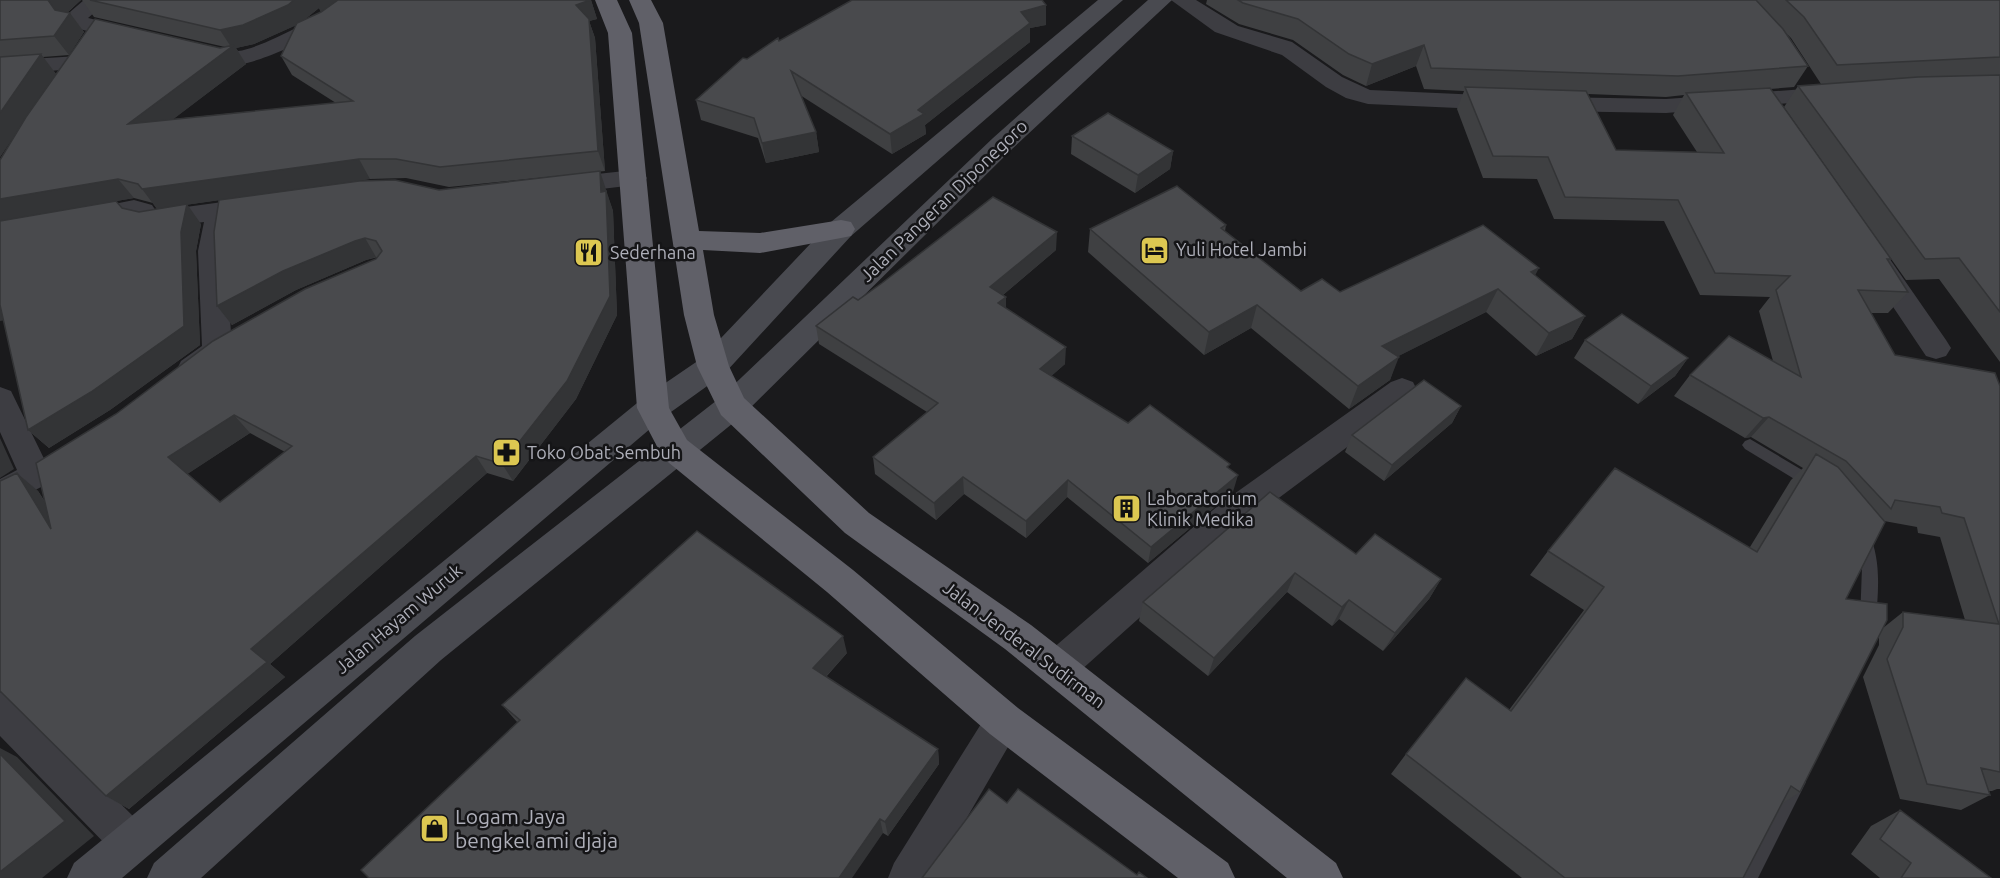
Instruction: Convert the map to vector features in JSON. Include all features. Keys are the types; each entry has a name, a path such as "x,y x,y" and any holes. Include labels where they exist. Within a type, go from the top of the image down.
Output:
{"highway":[{"path":"606,0 620,33 652,408 675,449 840,581 1004,721 1213,878"},
{"path":"640,0 651,23 699,315 713,366 732,406"},
{"path":"687,240 760,243 841,229"},
{"name":"Jalan Jenderal Sudirman","path":"732,406 857,523 1018,637 1321,878"}],"main road":[{"path":"713,366 841,229 1048,51 1112,0"},
{"name":"Jalan Pangeran Diponegoro","path":"675,449 732,406 1002,144 1161,0"},
{"name":"Jalan Hayam Wuruk","path":"89,878 652,408 713,366"},
{"path":"169,878 428,648 675,449"}],"street":[{"path":"99,0 74,18 79,22 148,39"},
{"path":"182,48 217,56 245,57 322,24 359,0"},
{"path":"1182,0 1212,22 1237,34 1292,51 1327,80 1349,92 1368,98 1629,107 1771,108 1809,87 1858,92"},
{"path":"59,90 102,27"},
{"path":"0,68 78,63"},
{"path":"531,189 634,178"},
{"path":"67,220 134,209 143,211 147,219 154,220 288,201"},
{"path":"218,350 212,251 219,212"},
{"path":"1863,243 1936,348"},
{"path":"169,386 218,350 248,333"},
{"path":"1057,668 1232,514 1402,390"},
{"path":"0,399 36,475"},
{"path":"0,495 64,457"},
{"path":"0,710 131,842"},
{"path":"909,878 1004,721"}],"lane":[{"path":"1750,445 1820,487 1830,497"},
{"path":"1850,520 1868,545 1870,565 1868,644"},
{"path":"1748,878 1803,771"}],"building":[{"path":"0,0 48,0 55,10 70,13 54,36 0,40"},
{"path":"90,0 294,0 288,5 243,25 220,30"},
{"path":"338,0 590,0 576,5 589,19 598,151 440,167 396,159 359,159 142,189 138,184 118,179 0,199 0,160 26,117 95,19 220,48 234,45 128,124 353,101 281,56 297,23 321,12"},
{"path":"852,0 1042,0 1046,5 1021,12 1030,23 918,110 924,114 890,134 791,71 816,132 762,143 754,118 696,100 743,58 747,59 778,38 779,41"},
{"path":"1238,0 1756,0 1783,29 1808,66 1678,76 1431,68 1424,45 1372,64 1349,54 1298,19"},
{"path":"1786,0 2000,0 2000,57 1837,65 1804,17"},
{"path":"41,54 0,113 0,57"},
{"path":"2000,75 2000,312 1959,258 1925,259 1798,86 1918,77"},
{"path":"1465,87 1586,91 1616,150 1724,153 1686,93 1770,88 1891,259 1887,259 1908,292 1858,290 1895,355 1995,373 2000,386 2000,772 1981,768 1990,795 1927,784 1887,659 1903,627 1903,612 1999,624 1964,518 1942,513 1940,507 1895,500 1891,509 1846,461 1769,417 1763,418 1690,375 1729,336 1801,377 1776,290 1790,276 1715,273 1678,200 1565,197 1548,157 1493,156"},
{"path":"1108,113 1173,151 1138,175 1072,136"},
{"path":"600,171 601,192 606,191 610,296 567,381 502,464 476,456 251,649 267,662 106,796 0,691 0,481 17,473 51,529 36,463 116,414 213,341 305,289 376,259 382,251 376,241 365,238 355,241 283,271 217,306 214,232 219,200 359,181 395,180 439,190","holes":["234,415 292,446 220,502 168,457"]},
{"path":"1177,186 1226,225 1221,228 1301,291 1322,279 1340,292 1483,225 1539,268 1531,272 1585,316 1549,333 1498,289 1382,346 1399,357 1358,386 1257,305 1209,332 1090,229"},
{"path":"993,197 1057,232 990,287 1006,297 998,303 1066,347 1040,369 1128,423 1150,405 1230,464 1227,467 1238,475 1151,547 1068,480 1026,521 963,477 934,503 873,457 938,403 816,326 853,297 858,300 882,283"},
{"path":"116,201 122,208 139,212 187,204 181,232 184,326 91,392 28,430 0,305 0,221"},
{"path":"1622,314 1688,358 1651,386 1585,340"},
{"path":"1424,380 1461,406 1392,465 1352,435"},
{"path":"1816,454 1838,467 1885,522 1846,599 1887,604 1887,620 1800,792 1791,786 1743,878 1565,878 1406,754 1466,678 1511,711 1604,587 1548,551 1615,468 1757,552"},
{"path":"1270,492 1356,554 1375,534 1441,579 1395,633 1349,600 1342,607 1295,573 1214,658 1143,602"},
{"path":"697,531 843,636 813,668 938,749 885,822 880,819 839,878 369,878 361,870 520,720 502,705"},
{"path":"0,754 65,821 1,871 0,870"},
{"path":"989,789 1007,803 1018,789 1137,875 1139,872 1147,878 922,878"},
{"path":"1900,810 1991,878 1901,878 1911,863 1880,839"}],"place":[{"name":"Yuli Hotel Jambi","path":"1155,250"},
{"name":"Sederhana","path":"589,253"},
{"name":"Toko Obat Sembuh","path":"506,453"},
{"name":"Laboratorium Klinik Medika","path":"1126,509"},
{"name":"Logam Jaya bengkel ami djaja","path":"434,829"}]}
